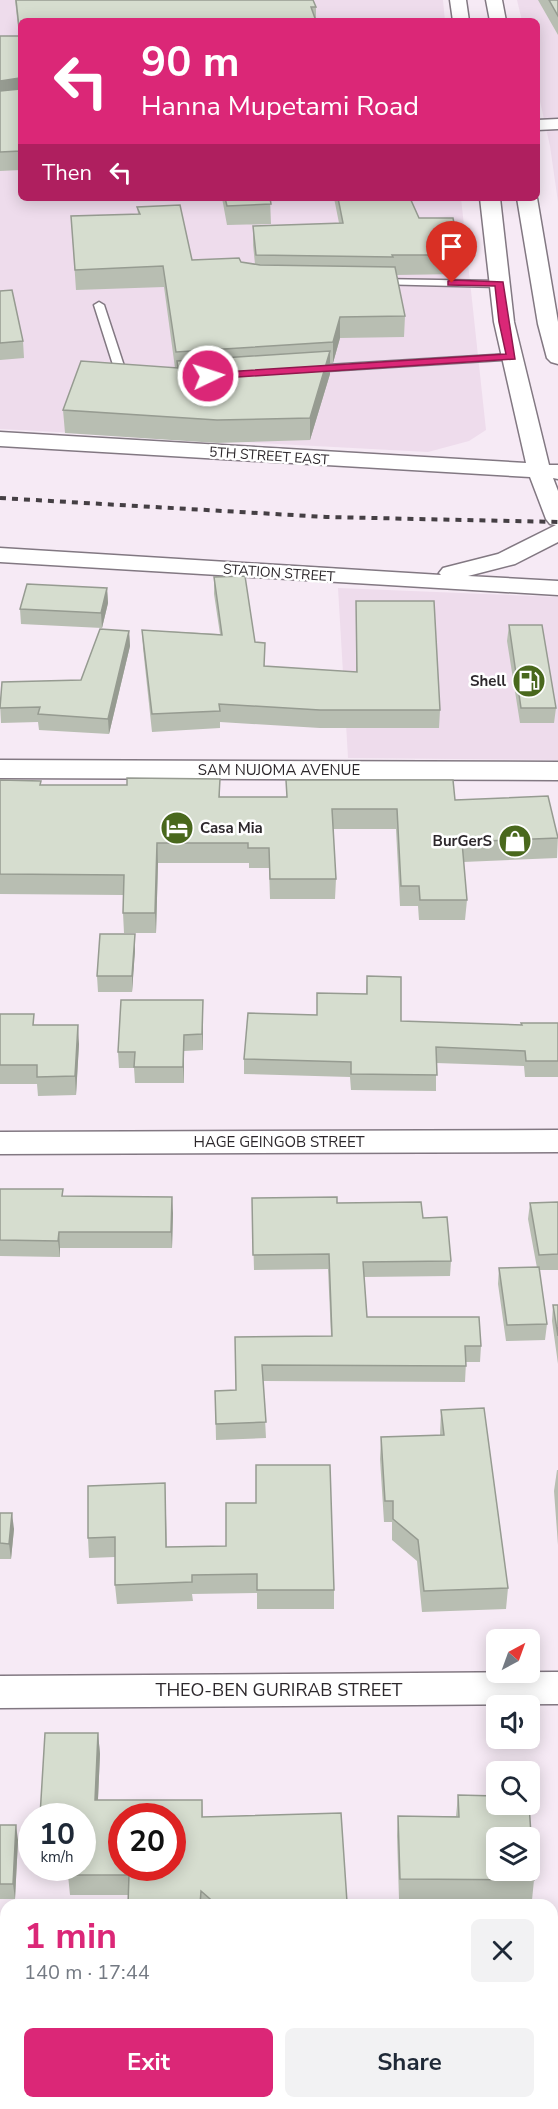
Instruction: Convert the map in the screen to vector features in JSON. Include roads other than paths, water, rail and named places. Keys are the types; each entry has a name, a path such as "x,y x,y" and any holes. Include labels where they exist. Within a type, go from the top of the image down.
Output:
{"main road":[{"name":"SAM NUJOMA AVENUE","path":"0,769 558,771"}],"street":[{"path":"458,0 461,18"},
{"path":"494,0 497,18"},
{"path":"540,125 558,124"},
{"path":"490,201 504,322 512,357 548,472 555,513"},
{"path":"528,201 548,324 558,358"},
{"name":"5TH STREET EAST","path":"0,439 548,472"},
{"path":"458,468 496,480 555,513"},
{"path":"413,581 511,559 538,546 558,532"},
{"name":"STATION STREET","path":"0,555 558,588"},
{"name":"HAGE GEINGOB STREET","path":"0,1143 558,1141"},
{"name":"THEO-BEN GURIRAB STREET","path":"0,1692 558,1688"}],"lane":[{"path":"368,282 499,284"},
{"path":"99,305 120,371 137,378 145,378"},
{"path":"302,370 512,357"}],"railway":[{"path":"0,498 326,517 558,522"}],"place":[{"name":"Shell","path":"529,681"},
{"name":"Casa Mia","path":"177,828"},
{"name":"BurGerS","path":"515,841"}]}
